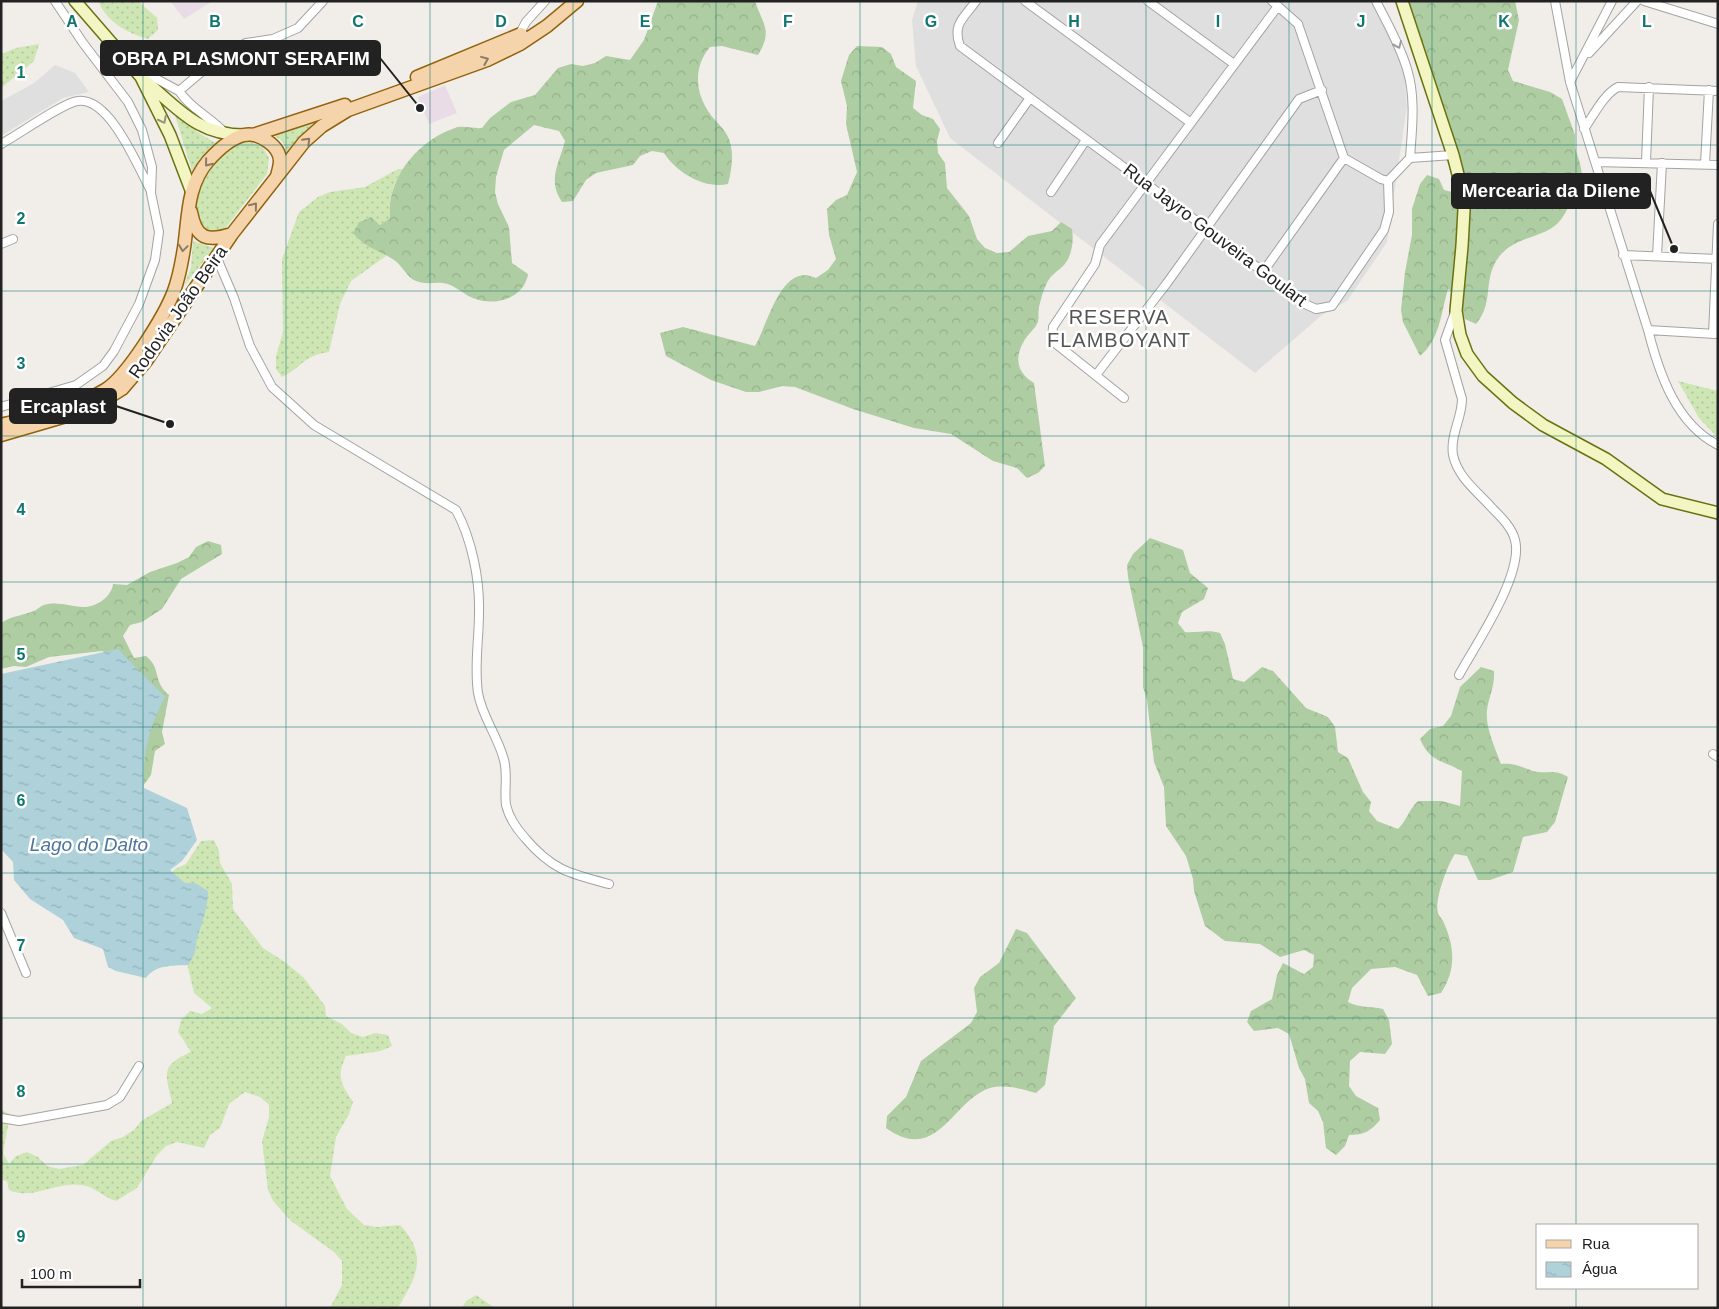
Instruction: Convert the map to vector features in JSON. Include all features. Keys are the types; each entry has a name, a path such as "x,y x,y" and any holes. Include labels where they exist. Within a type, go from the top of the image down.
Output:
{"main road":[{"name":"Rodovia João Beira","path":"1,425 64,408 105,390 123,374 162,315 174,292 183,254 191,190 208,161 230,141 323,114 518,36 565,1"},
{"name":"Rodovia João Beira","path":"1,435 90,409 122,390 146,361 232,234 304,142 322,126 348,110 487,60 520,44 547,26 577,1"},
{"path":"249,135 272,144 276,150 280,161 276,179"},
{"path":"189,204 193,223 198,233 207,238 215,239 232,234"}],"street":[{"path":"1,408 76,385 102,366 114,351 139,304 155,260 159,232 151,192 152,167 142,130 128,102 83,43 55,1"},
{"path":"75,1 140,77 170,135 191,190"},
{"path":"179,91 218,58 246,43 273,39 298,28 323,1"},
{"path":"518,36 526,22 545,1"},
{"name":"Rua Jayro Gouveira Goulart","path":"976,1 956,28 956,35 960,46 1146,183 1305,304 1316,309 1332,306 1384,230 1389,212 1388,181"},
{"path":"1025,1 1191,123"},
{"path":"1148,1 1234,64"},
{"path":"1124,398 1055,343 1052,333 1056,321 1095,264 1100,244 1234,64 1275,3 1298,24 1344,158 1380,180 1388,181 1410,158 1412,123 1408,73 1399,46 1376,1"},
{"path":"1402,1 1453,155 1464,210 1456,311 1460,335 1467,354 1483,376 1513,403 1543,425 1606,459 1662,499 1718,513"},
{"path":"1555,1 1570,82 1648,330 1657,365 1665,386 1694,428 1718,445"},
{"path":"1570,82 1585,57 1612,1"},
{"path":"1585,57 1637,1"},
{"path":"1644,1 1718,24"},
{"path":"132,66 179,91 192,108 214,122 227,135"},
{"path":"140,77 200,126 227,135 249,135"},
{"path":"1584,129 1612,90 1618,86 1718,91"},
{"path":"1646,162 1649,87"},
{"path":"1096,375 1167,283 1299,99 1322,90"},
{"path":"1705,164 1709,90"},
{"path":"998,143 1030,98"},
{"path":"1,144 77,101 92,102 105,111 151,192"},
{"path":"1051,192 1086,140"},
{"path":"1410,158 1453,155"},
{"path":"1263,272 1344,158"},
{"path":"1596,162 1718,165"},
{"path":"1657,256 1662,163"},
{"path":"1648,330 1715,334 1718,224"},
{"path":"1,244 13,239"},
{"path":"1623,255 1717,259"},
{"path":"216,256 250,346 272,388 314,425 430,492 456,510 468,541 478,585 479,615 476,674 478,694 481,707 504,761 508,814 522,834 550,863 564,871 609,884"},
{"path":"1456,311 1445,340 1462,399 1462,409 1453,443 1453,454 1469,485 1511,530 1516,548 1514,567 1504,593 1460,674"},
{"path":"1,913 26,973"},
{"path":"1,1118 19,1121 106,1105 120,1097 139,1066"}],"shaded area":[{"path":"170,1 213,1 184,19"},
{"path":"918,1 1377,1 1404,69 1407,106 1387,242 1347,301 1322,315 1255,373 950,138 916,66 912,20"},
{"path":"55,65 75,73 89,92 63,98 1,136 1,101 34,83"},
{"path":"445,85 457,113 429,124 418,97"}],"green space":[{"path":"98,1 138,1 157,18 158,30 148,39 125,30 112,21"},
{"path":"658,1 755,1 766,33 763,46 758,55 722,46 710,47 701,63 699,71 698,80 701,97 710,114 730,141 732,166 728,184 719,185 701,182 676,167 664,153 652,151 640,156 633,165 596,173 586,180 573,201 562,202 555,186 555,179 557,165 565,141 559,131 534,125 504,150 496,177 495,192 498,204 509,227 512,263 528,274 521,290 507,299 499,301 481,301 453,286 416,281 394,260 367,245 353,233 359,222 371,217 380,225 390,218 390,203 393,189 399,176 417,151 441,134 458,127 482,128 490,118 511,102 535,95 558,68 571,64 583,66 595,63 606,56 630,60 644,40"},
{"path":"1399,1 1515,1 1519,20 1508,70 1513,81 1550,92 1562,99 1575,135 1575,148 1583,180 1558,223 1542,233 1508,247 1501,254 1492,271 1485,309 1476,324 1465,319 1457,296 1448,289 1436,334 1427,349 1420,356 1403,322 1401,310 1405,272 1412,235 1412,209 1420,184 1427,175 1439,179 1444,190 1456,193 1453,170 1446,160 1449,147"},
{"path":"39,44 34,61 1,88 1,54 16,48"},
{"path":"857,46 882,47 891,54 896,67 916,81 913,108 922,115 933,119 940,129 937,141 938,153 945,163 947,188 969,216 977,239 985,248 997,253 1009,252 1028,236 1052,231 1061,222 1072,229 1071,253 1064,265 1048,282 1039,307 1038,322 1024,341 1019,353 1018,359 1021,370 1034,383 1045,466 1038,473 1027,478 1017,468 993,461 951,434 914,428 853,409 795,387 782,386 759,392 746,392 711,380 666,356 660,333 683,327 755,346 774,304 787,284 796,277 805,275 816,278 828,270 836,259 829,235 827,209 836,200 847,195 857,172 846,124 847,106 841,81 849,55"},
{"path":"174,112 196,131 217,144 203,156 192,171"},
{"path":"315,123 287,153 283,142 274,135"},
{"path":"246,141 262,146 269,158 267,174 224,230 210,233 198,230 193,208 200,180 211,163 219,156"},
{"path":"398,169 403,169 396,180 392,192 390,218 380,225 370,217 359,222 386,256 351,281 340,304 329,352 308,359 282,377 276,369 276,356 283,332 282,259 299,212 318,197 330,192 365,187"},
{"path":"193,241 214,248 184,286 191,267"},
{"path":"1678,381 1718,391 1718,438 1699,418"},
{"path":"1150,538 1183,550 1190,573 1208,588 1204,599 1182,612 1178,623 1185,632 1211,631 1220,633 1225,644 1233,679 1244,682 1262,667 1273,671 1306,708 1328,717 1335,727 1338,752 1348,758 1363,792 1371,802 1369,811 1377,821 1398,829 1418,801 1442,801 1460,806 1462,771 1437,760 1428,752 1420,739 1430,729 1443,726 1451,716 1460,687 1481,667 1494,671 1494,681 1487,717 1491,737 1501,764 1514,765 1538,772 1554,772 1568,777 1555,822 1547,832 1523,837 1513,872 1490,880 1478,880 1467,856 1455,854 1452,859 1442,882 1437,907 1438,913 1448,932 1452,950 1449,976 1441,993 1428,996 1417,975 1395,967 1371,969 1352,988 1348,1002 1383,1009 1389,1020 1392,1044 1385,1054 1360,1052 1350,1061 1349,1086 1356,1096 1378,1108 1380,1120 1367,1132 1349,1135 1345,1146 1336,1155 1326,1148 1323,1122 1318,1111 1309,1103 1305,1079 1299,1068 1289,1034 1278,1028 1254,1031 1247,1022 1251,1011 1272,999 1277,975 1283,963 1304,974 1313,967 1314,955 1304,950 1280,957 1260,944 1225,941 1205,926 1186,856 1166,826 1164,787 1154,762 1147,700 1143,687 1143,647 1127,565 1133,554"},
{"path":"208,541 221,545 222,554 181,579 162,609 142,622 130,625 123,636 134,658 146,656 151,661 160,685 169,695 162,732 165,744 155,751 151,775 143,786 114,656 102,651 49,657 26,667 14,666 1,669 1,623 49,604 92,606 102,601 110,593 113,584 127,585 150,572 177,563 189,557 196,547"},
{"path":"214,840 219,851 220,863 232,884 233,909 263,948 285,962 303,977 325,1006 326,1016 342,1024 351,1033 363,1037 375,1033 388,1035 392,1046 381,1051 346,1056 343,1063 341,1080 353,1102 349,1114 336,1137 330,1176 347,1209 364,1225 377,1227 400,1225 409,1236 417,1257 417,1266 410,1286 398,1308 330,1308 342,1285 342,1261 334,1252 291,1221 273,1201 268,1190 262,1141 269,1117 269,1105 260,1097 245,1092 229,1104 220,1128 210,1135 204,1148 177,1142 166,1146 157,1155 137,1188 116,1201 90,1187 81,1185 18,1193 9,1190 7,1181 1,1180 1,1110 10,1114 3,1153 9,1164 16,1156 27,1152 38,1157 47,1166 59,1169 83,1165 111,1141 123,1137 134,1130 141,1121 172,1103 167,1072 174,1062 191,1052 178,1032 181,1020 190,1011 202,1014 212,1008 194,993 167,878 175,869 186,864 201,841"},
{"path":"1016,929 1027,933 1076,998 1054,1026 1045,1085 1036,1093 1008,1087 990,1088 977,1095 932,1135 919,1139 904,1137 886,1128 887,1116 906,1097 921,1061 971,1023 977,1012 974,988 980,977 999,963"},
{"path":"476,1295 495,1308 462,1308 466,1301"}],"water":[{"name":"Lago do Dalto","path":"118,649 165,697 148,741 144,764 144,788 187,808 197,840 182,861 170,870 185,883 195,883 208,891 206,910 195,952 188,965 159,968 150,973 146,978 116,971 108,967 103,949 74,938 63,920 30,899 14,880 13,862 1,849 1,674"}],"place":[{"name":"OBRA PLASMONT SERAFIM","path":"420,108"},
{"name":"Mercearia da Dilene","path":"1674,249"},
{"name":"Ercaplast","path":"170,424"}],"district":[{"name":"RESERVA FLAMBOYANT","path":"1119,328"}]}
